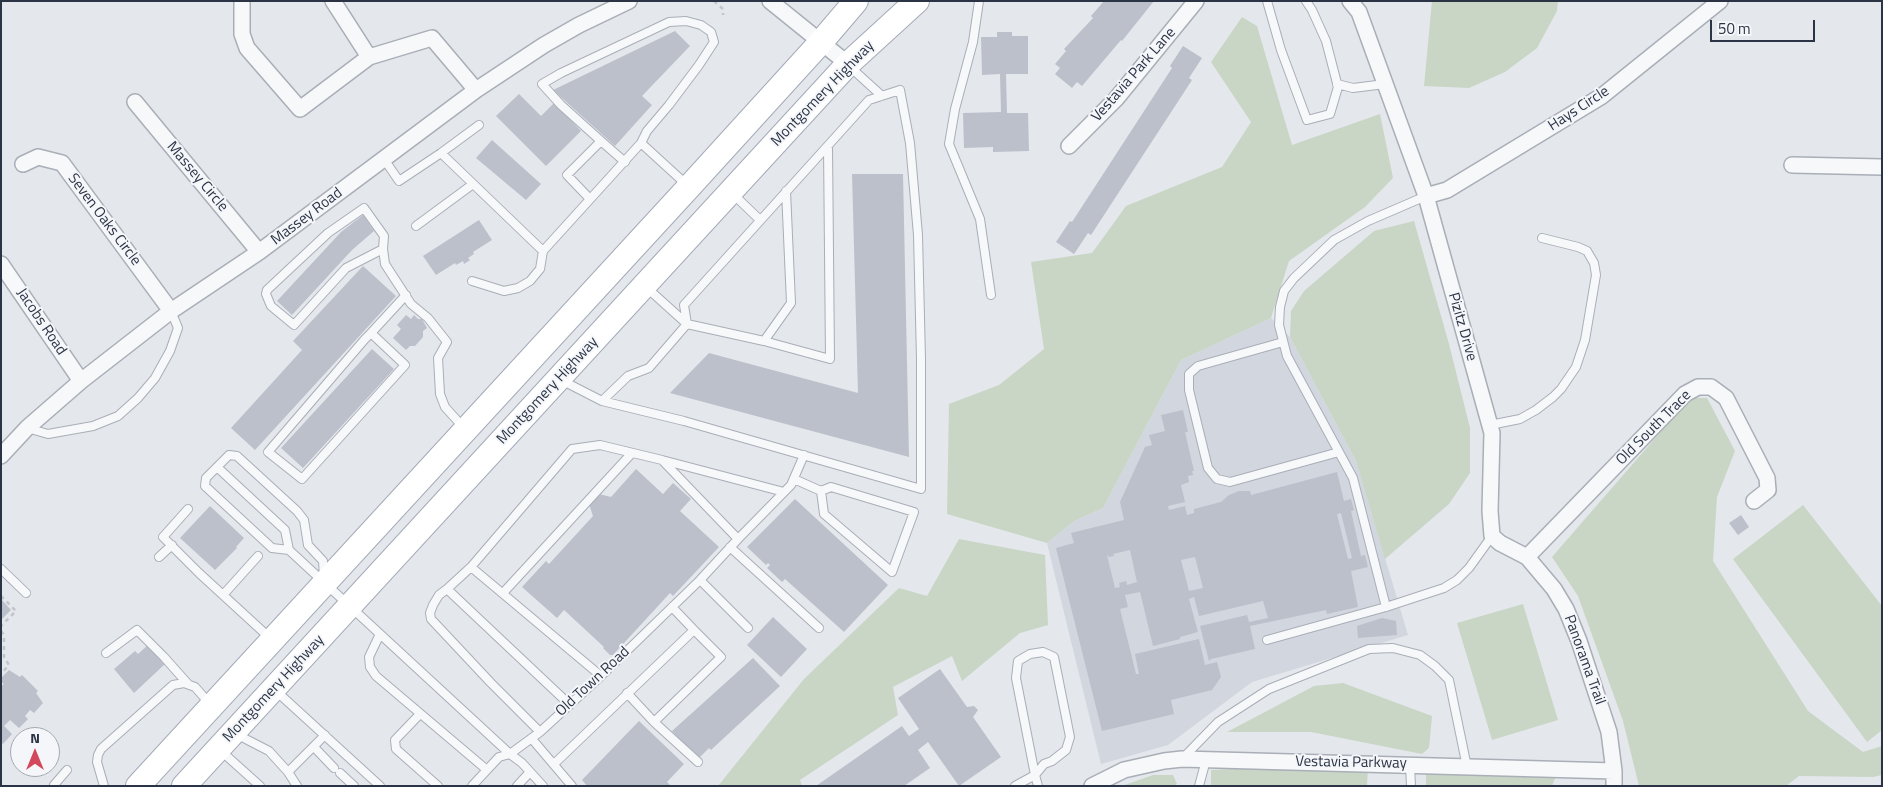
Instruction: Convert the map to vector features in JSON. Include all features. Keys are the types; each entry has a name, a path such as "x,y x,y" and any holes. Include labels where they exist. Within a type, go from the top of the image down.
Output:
{"main road":[{"path":"138,786 689,187 856,1"},
{"name":"Montgomery Highway","path":"184,786 848,64 917,1"}],"street":[{"path":"242,1 242,34 248,48 300,109 369,57 432,38 476,90"},
{"path":"333,1 369,57"},
{"name":"Massey Road","path":"1,456 27,428 82,381 171,311 259,252 476,90 572,29 629,1"},
{"path":"770,1 848,64"},
{"name":"Vestavia Park Lane","path":"1069,146 1116,99 1196,1"},
{"name":"Pizitz Drive","path":"1350,1 1359,12 1426,196 1490,425 1492,433 1490,511 1492,536"},
{"name":"Hays Circle","path":"1426,196 1447,190 1602,96 1720,1"},
{"name":"Massey Circle","path":"135,102 259,252"},
{"name":"Seven Oaks Circle","path":"24,164 38,157 62,163 171,311"},
{"path":"1792,165 1882,167"},
{"name":"Jacobs Road","path":"1,264 82,381"},
{"name":"Old South Trace","path":"1526,558 1685,394 1698,387 1711,388 1726,398 1767,478 1768,490 1754,501"},
{"name":"Panorama Trail","path":"1492,536 1526,558 1554,589 1566,609 1580,641 1609,732 1614,778"},
{"name":"Vestavia Parkway","path":"1092,786 1124,770 1164,760 1182,759 1410,764 1614,778"}],"lane":[{"path":"979,1 973,42 955,109 949,144 980,219 991,295"},
{"path":"1267,1 1281,50 1307,120 1330,114 1338,84 1326,41 1306,1"},
{"path":"472,281 504,291 518,288 530,280 540,269 543,251 625,162 641,143 647,130 669,105 714,42 711,32 701,25 686,21 669,22 561,73 542,84 561,105 625,162"},
{"path":"848,64 882,96"},
{"path":"1338,84 1353,88 1385,84"},
{"path":"559,379 602,401 684,421 921,488 921,360 918,235 910,143 900,90 869,100 786,191 684,306 688,324"},
{"path":"384,159 399,181 479,125"},
{"path":"590,199 567,175 601,141"},
{"path":"641,143 689,187"},
{"path":"644,286 688,324 764,341 830,360 828,146"},
{"path":"441,153 543,251"},
{"path":"416,226 474,184"},
{"path":"764,341 791,303 786,191"},
{"path":"731,192 760,220"},
{"path":"1386,607 1353,478 1287,356 1280,325 1280,307 1284,291 1294,278 1334,240 1368,221 1426,196"},
{"path":"383,249 346,268 294,325 272,306 266,294 267,290 328,233 364,208 384,236 385,264 411,304 428,318 447,342 438,358 440,394 445,406 466,430"},
{"path":"1490,425 1520,419 1553,398 1576,367 1586,340 1596,275 1594,263 1587,251 1578,246 1542,238"},
{"path":"371,333 405,365 302,480 268,452 371,333 406,296"},
{"path":"27,428 48,434 93,426 118,416 138,398 155,378 170,351 178,328 171,311"},
{"path":"602,401 628,376 649,368 688,324"},
{"path":"1283,342 1198,366 1189,374 1189,390 1208,468 1217,480 1230,482 1339,452"},
{"path":"540,732 491,684 431,619 430,613 433,604 472,567 572,449 600,445 784,492"},
{"path":"289,550 272,548 205,486 206,478 229,454 237,456 298,511 304,520 308,545 324,561 325,584"},
{"path":"503,593 631,454"},
{"name":"Old Town Road","path":"472,786 499,757 510,754 532,739 570,705 700,580 791,486 804,455"},
{"path":"662,460 738,539"},
{"path":"217,467 285,530 289,550 522,763 543,786"},
{"path":"794,478 821,491 831,487 914,512 892,572 824,514 821,491"},
{"path":"188,508 163,537 272,640"},
{"path":"1267,640 1386,607 1444,588 1457,580 1470,568 1492,536"},
{"path":"159,557 172,545"},
{"path":"730,547 818,628"},
{"path":"223,595 258,556"},
{"path":"472,567 601,676"},
{"path":"1,569 26,593"},
{"path":"700,580 748,628"},
{"path":"447,589 570,705"},
{"path":"654,722 721,657 672,607"},
{"path":"106,653 137,630 188,684 195,687 212,706"},
{"path":"554,764 694,630"},
{"path":"380,634 369,657 370,667 376,676 487,770"},
{"path":"1182,759 1218,722 1269,689 1369,649 1393,648 1420,655 1449,680 1467,767"},
{"path":"1016,786 1035,775 1044,764 1052,761 1066,750 1070,737 1054,657 1042,652 1030,654 1018,661 1016,678 1035,775 1038,786"},
{"path":"104,786 97,762 101,749 173,685 188,684"},
{"path":"274,689 380,786"},
{"path":"627,693 654,722 698,762"},
{"path":"420,714 395,740 396,749 438,786"},
{"path":"288,772 325,735"},
{"path":"532,739 572,786"},
{"path":"226,740 269,751 288,772 297,786"},
{"path":"226,740 260,786"},
{"path":"314,747 354,786"},
{"path":"1199,786 1206,760"},
{"path":"1410,764 1411,786"},
{"path":"55,786 54,784 67,770"},
{"path":"517,786 530,772"}],"path":[{"path":"714,1 723,10 723,15"},
{"path":"1,596 16,611 1,626"},
{"path":"1,631 4,633 4,657 9,665 1,674"}],"shaded area":[{"path":"1271,318 1290,337 1356,461 1408,635 1252,682 1168,745 1101,764 1047,543 1074,521 1103,508 1181,360"}],"green space":[{"path":"1432,1 1558,1 1557,11 1537,48 1505,72 1469,88 1424,86"},
{"path":"1242,17 1257,26 1292,145 1380,114 1393,178 1365,207 1289,261 1271,318 1181,360 1103,508 1074,521 1047,543 947,514 949,404 999,385 1044,349 1031,262 1092,253 1126,206 1222,167 1251,122 1211,62"},
{"path":"1414,221 1449,344 1470,428 1470,473 1449,504 1385,559 1356,461 1290,337 1291,311 1304,291 1374,231"},
{"path":"1690,398 1707,398 1735,451 1717,497 1713,561 1808,711 1863,752 1882,746 1882,775 1873,777 1799,776 1786,786 1639,786 1623,721 1578,596 1552,557"},
{"path":"1803,505 1882,606 1882,730 1867,742 1733,559"},
{"path":"959,539 1045,555 1048,625 1020,633 962,681 952,656 893,687 898,715 800,780 802,786 718,786 804,679 899,588 927,596"},
{"path":"1523,604 1558,720 1492,740 1457,623"},
{"path":"1343,683 1432,716 1429,748 1422,754 1311,732 1227,732 1314,686"},
{"path":"1271,767 1368,768 1367,786 1211,786 1211,770"},
{"path":"1426,773 1555,778 1552,786 1426,786"},
{"path":"1153,775 1173,775 1177,784 1174,786 1122,786"}],"building":[{"path":"1104,1 1154,1 1082,86 1077,82 1072,88 1055,74 1060,68 1055,64 1066,51 1064,49 1093,18 1091,16"},
{"path":"675,31 690,46 642,96 652,105 615,146 553,90"},
{"path":"997,32 1012,32 1012,36 1028,36 1028,74 1006,74 1007,113 1028,113 1029,151 993,152 993,147 964,148 963,113 1001,112 1000,74 982,75 981,37 997,37"},
{"path":"1183,46 1202,58 1189,78 1192,80 1091,235 1088,233 1074,254 1056,242 1070,221 1072,222 1172,68 1170,66"},
{"path":"519,94 541,116 554,103 581,131 546,166 496,116"},
{"path":"492,140 541,184 526,200 476,158"},
{"path":"852,174 903,174 909,457 670,393 709,353 858,393"},
{"path":"363,215 374,231 352,250 292,315 277,301 341,232"},
{"path":"479,220 492,240 473,252 474,254 468,258 470,260 464,264 463,261 456,265 455,263 436,275 423,256"},
{"path":"363,266 396,296 255,450 231,428 302,350 293,341"},
{"path":"406,315 411,319 414,315 418,319 422,319 427,328 423,331 423,337 415,346 410,346 406,350 393,338 401,329 397,325"},
{"path":"372,349 394,369 303,468 281,448"},
{"path":"1183,410 1188,432 1185,432 1194,471 1192,471 1193,475 1188,476 1189,482 1181,485 1185,502 1168,506 1169,510 1185,506 1187,515 1194,513 1194,509 1221,502 1229,495 1239,491 1250,491 1251,495 1337,472 1344,501 1351,499 1354,510 1351,511 1361,556 1365,555 1368,567 1351,571 1358,607 1327,614 1326,610 1250,626 1255,649 1209,661 1200,626 1247,615 1249,622 1268,618 1263,601 1199,616 1194,597 1189,599 1198,632 1153,646 1140,592 1125,595 1128,607 1120,609 1136,674 1139,674 1135,654 1199,639 1205,665 1217,662 1221,677 1212,690 1171,700 1174,714 1102,731 1056,548 1074,543 1071,533 1124,520 1120,502 1145,447 1152,445 1149,435 1165,431 1161,415","holes":["1341,513 1352,558 1348,559 1337,514","1130,550 1137,582 1127,585 1126,581 1119,583 1120,587 1115,588 1107,555 1109,557 1114,556 1113,554","1195,557 1203,588 1189,591 1181,560"]},
{"path":"636,469 663,494 673,483 691,499 680,511 719,547 673,596 670,593 613,655 610,655 604,647 564,610 557,618 522,587 546,561 549,564 593,516 589,504 599,494 611,497"},
{"path":"795,499 888,585 844,632 785,579 782,582 767,568 770,565 768,563 766,565 747,547"},
{"path":"210,506 244,538 237,548 215,570 180,538"},
{"path":"1741,515 1749,527 1738,535 1729,523"},
{"path":"1,599 11,610 1,620"},
{"path":"773,617 807,649 781,677 747,645"},
{"path":"1382,618 1396,621 1397,635 1358,638 1357,626"},
{"path":"148,645 165,664 134,693 114,669 135,651 138,654"},
{"path":"753,658 780,686 711,750 709,748 698,759 672,731"},
{"path":"940,669 967,707 974,706 978,710 973,717 1001,757 959,786 928,742 918,750 930,768 904,786 816,786 902,726 909,736 919,729 898,698"},
{"path":"9,670 20,677 22,675 38,691 36,693 43,703 34,713 30,710 25,716 28,719 20,727 10,720 4,726 10,732 10,736 3,744 1,742 1,686 4,684 1,682 1,678"},
{"path":"639,721 684,764 667,782 671,786 587,786 582,780"}]}
